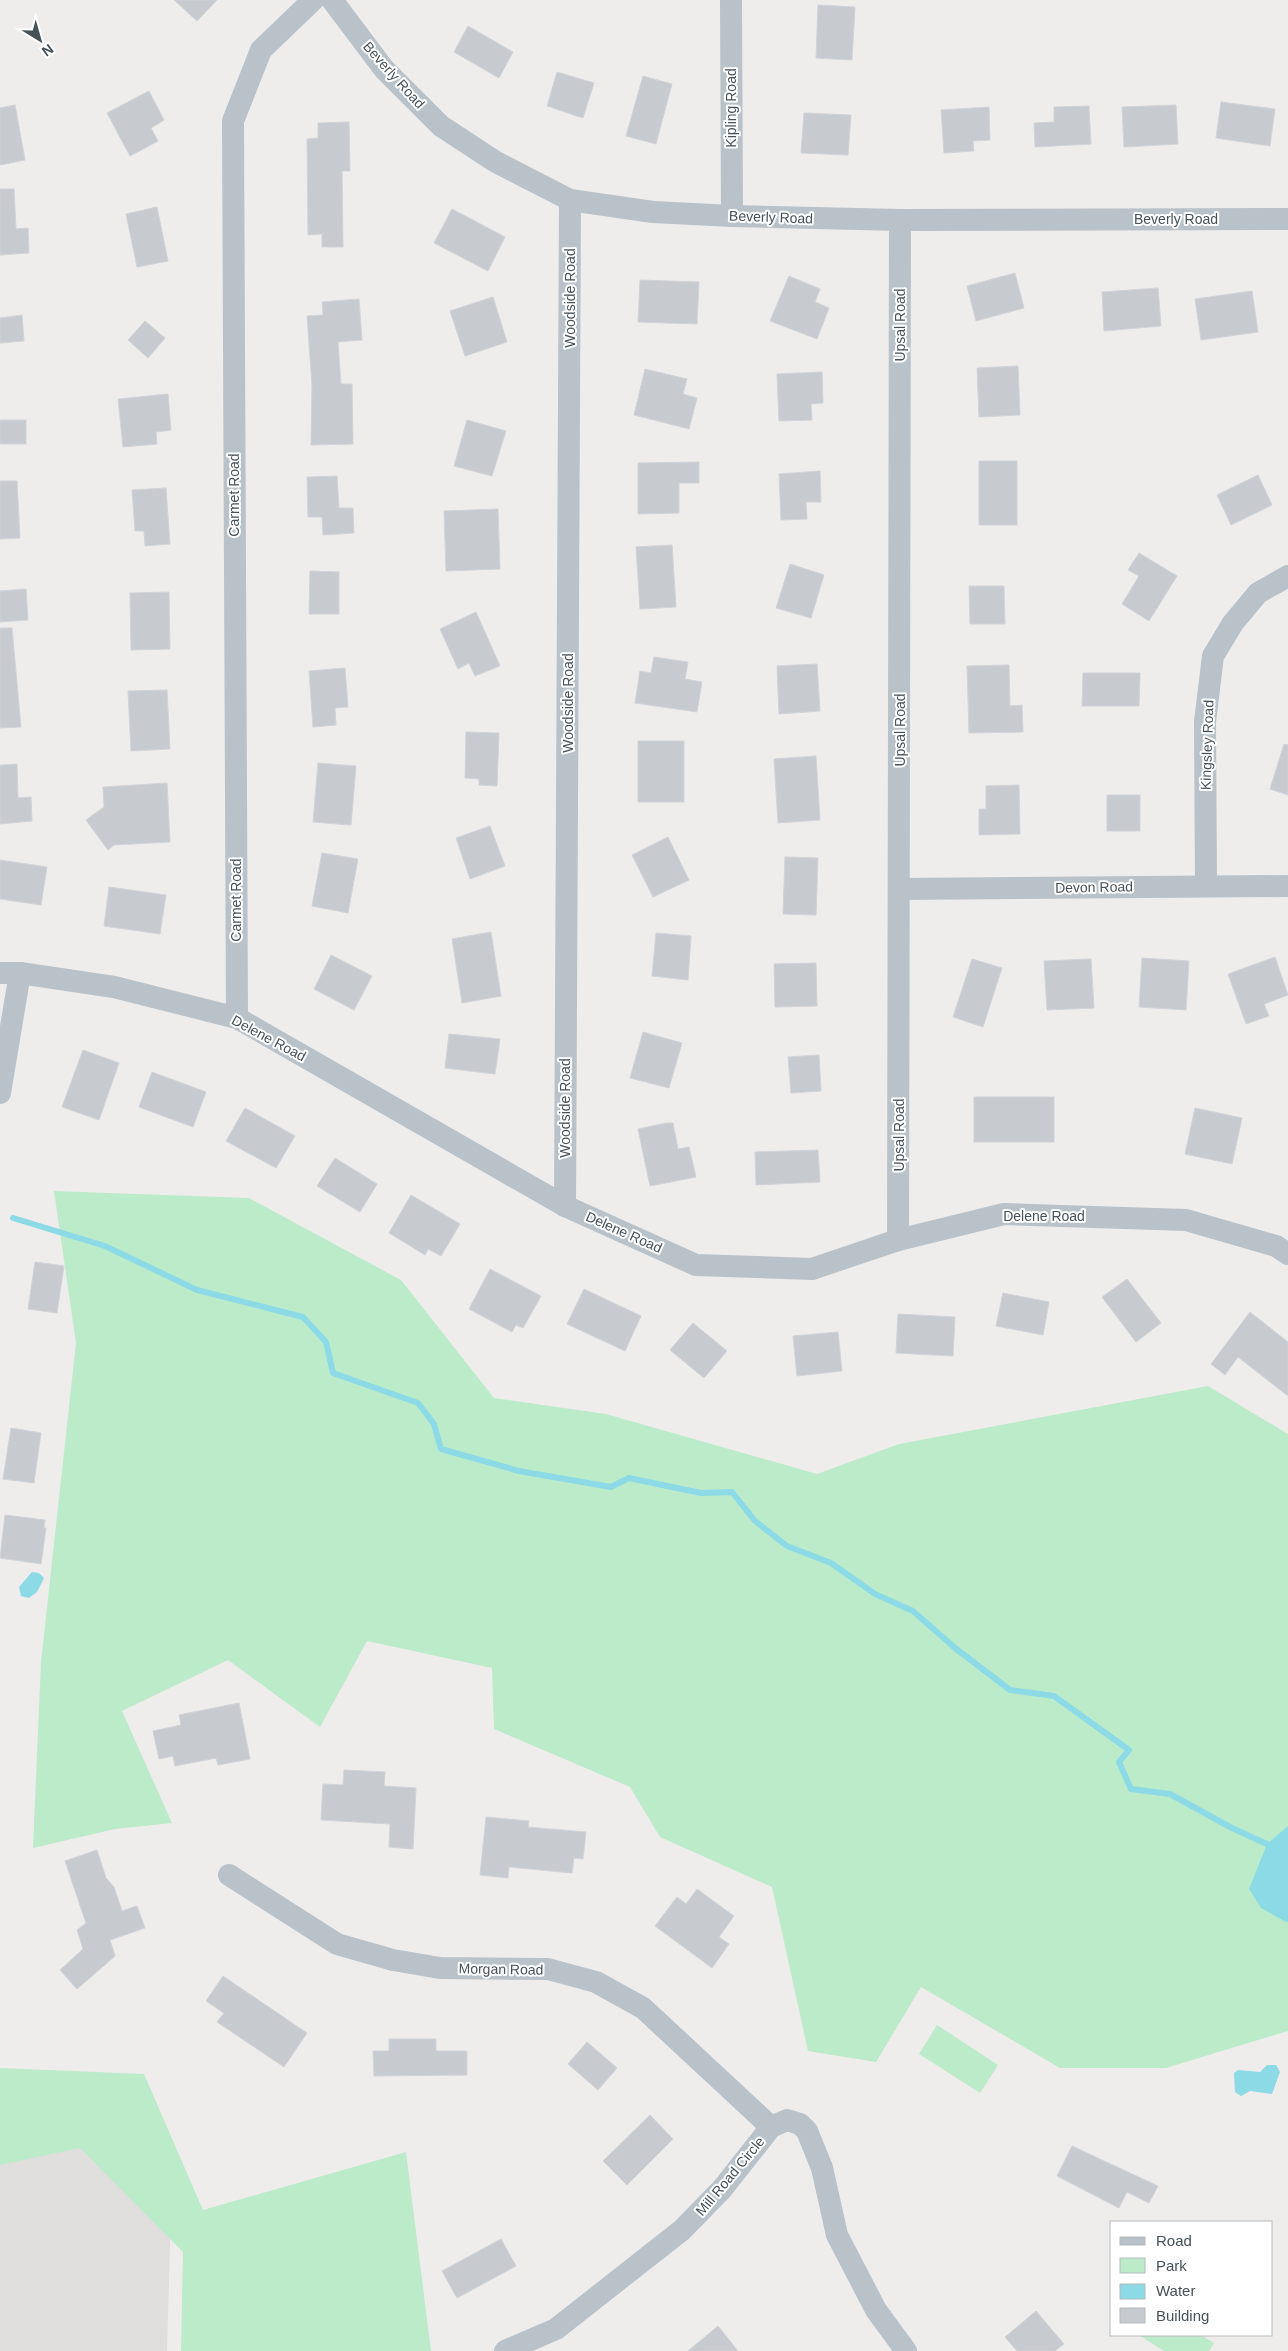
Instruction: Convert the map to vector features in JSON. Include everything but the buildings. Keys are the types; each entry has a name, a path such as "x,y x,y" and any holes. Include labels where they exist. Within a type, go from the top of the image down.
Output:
{"street":[{"name":"Carmet Road","path":"236,1018 233,121 261,50 313,0"},
{"name":"Beverly Road","path":"332,0 384,69 441,126 496,162 570,200 653,212 732,216 900,220 1288,219"},
{"name":"Kipling Road","path":"731,0 732,216"},
{"name":"Woodside Road","path":"565,1206 570,200"},
{"name":"Upsal Road","path":"898,1240 900,220"},
{"name":"Kingsley Road","path":"1206,886 1205,722 1213,656 1233,623 1258,593 1288,576"},
{"name":"Devon Road","path":"900,889 1288,886"},
{"name":"Delene Road","path":"10,973 114,987 236,1018 565,1206 696,1265 812,1269 898,1240 1004,1214 1099,1215 1186,1220 1276,1246 1288,1254"},
{"path":"0,1093 10,973"},
{"name":"Morgan Road","path":"229,1875 337,1944 392,1960 440,1968 548,1969 596,1982 643,2008 771,2127"},
{"name":"Mill Road Circle","path":"505,2351 556,2330 682,2230 722,2189 771,2127 787,2120 800,2124 807,2131 822,2168 837,2235 876,2310 906,2351"}],"shaded area":[{"path":"58,2135 135,2160 171,2212 167,2351 0,2351 0,2156"}],"green space":[{"path":"54,1191 249,1198 401,1280 494,1398 606,1414 817,1474 899,1444 1208,1386 1288,1434 1288,2031 1166,2068 1060,2068 921,1987 876,2062 808,2051 772,1887 660,1837 630,1787 494,1729 492,1668 367,1641 320,1727 228,1660 122,1711 172,1823 115,1829 33,1848 41,1662 76,1343"},
{"path":"937,2025 998,2065 980,2093 919,2054"},
{"path":"0,2068 144,2074 203,2210 406,2152 431,2351 181,2351 183,2252 80,2148 0,2165"},
{"path":"1141,2336 1203,2336 1214,2343 1209,2351 1164,2351"}],"water":[{"path":"32,1572 39,1573 44,1578 37,1592 29,1598 21,1596 19,1587"},
{"path":"1288,1826 1288,1922 1286,1922 1261,1908 1249,1889 1267,1844"},
{"path":"1267,2065 1276,2065 1280,2072 1272,2094 1250,2091 1241,2096 1235,2092 1234,2073 1238,2070 1260,2072"}],"waterway":[{"path":"13,1218 105,1246 197,1290 303,1317 326,1342 333,1373 418,1403 434,1424 441,1449 519,1471 611,1487 629,1478 701,1493 732,1492 755,1521 787,1546 831,1563 875,1594 913,1611 955,1648 1010,1690 1054,1696 1129,1750 1119,1762 1131,1789 1170,1794 1232,1828 1267,1844"}]}
